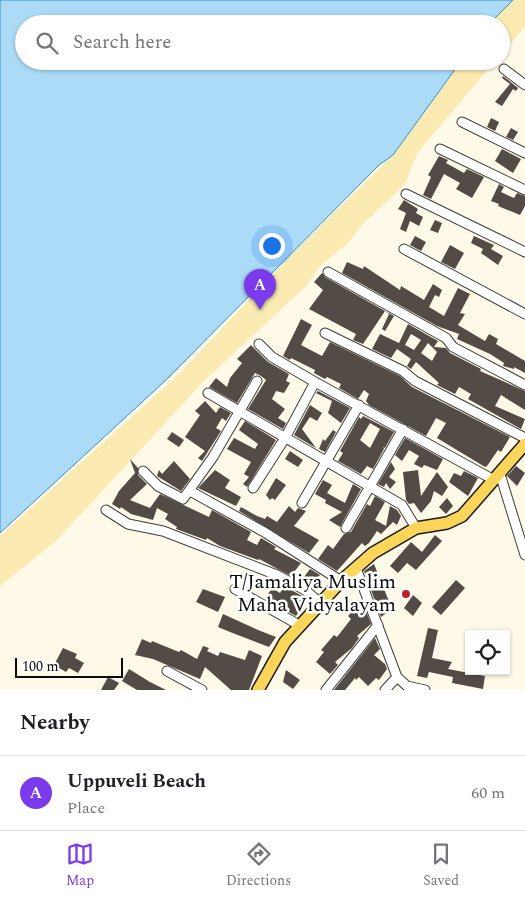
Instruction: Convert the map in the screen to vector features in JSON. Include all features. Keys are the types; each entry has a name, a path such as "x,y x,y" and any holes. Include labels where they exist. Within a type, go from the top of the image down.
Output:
{"main road":[{"path":"260,689 274,658 298,625 341,581 373,553 416,528 446,523 462,516 525,444"}],"street":[{"path":"505,70 525,85"},
{"path":"462,122 525,153"},
{"path":"440,149 525,190"},
{"path":"406,194 525,252"},
{"path":"404,249 525,314"},
{"path":"328,272 446,338 453,347 525,385"},
{"path":"325,333 403,371 415,381 525,438"},
{"path":"259,344 272,357 315,382 497,477 525,554"},
{"path":"143,471 158,486 181,499 190,491 240,412 257,381"},
{"path":"253,488 285,438 315,382"},
{"path":"208,393 402,505 416,528"},
{"path":"302,503 359,405"},
{"path":"346,528 403,429"},
{"path":"190,491 266,533 341,581"},
{"path":"106,510 128,524 162,531 277,575 305,590 320,603"},
{"path":"356,568 397,677 407,686 425,690"},
{"path":"235,589 298,625"},
{"path":"326,690 378,625"},
{"path":"168,671 202,690"},
{"path":"385,690 397,677"}],"sand":[{"path":"513,0 525,0 525,27 510,44 510,15 498,15"},
{"path":"454,70 487,70 418,152 405,184 361,226 347,244 320,266 307,285 204,381 56,541 0,586 0,536 178,375 292,254 393,155"}],"water":[{"path":"0,0 513,0 498,15 15,15 15,70 454,70 393,155 379,165 166,380 0,533"}],"building":[{"path":"503,76 518,88 516,91 513,89 502,106 495,102 510,84 502,78"},
{"path":"491,118 499,122 495,131 487,127"},
{"path":"511,128 518,132 513,140 506,137"},
{"path":"502,149 521,159 513,173 495,161"},
{"path":"439,156 448,160 446,163 464,173 467,169 484,177 472,198 456,189 460,183 444,174 431,199 423,195 431,177 428,175"},
{"path":"499,184 504,187 501,192 514,198 517,193 525,196 525,206 520,215 491,201"},
{"path":"404,200 418,209 416,213 423,217 419,226 410,221 406,232 400,229 406,213 398,209"},
{"path":"435,220 442,223 438,233 430,230"},
{"path":"415,236 426,242 421,251 410,245"},
{"path":"474,236 494,245 491,249 503,256 498,265 481,253 483,249 471,243"},
{"path":"450,245 464,253 455,269 441,262"},
{"path":"347,262 363,269 364,266 400,290 401,286 424,300 433,284 442,290 439,297 435,295 429,307 444,316 458,288 470,294 460,313 465,314 458,325 485,341 489,334 498,339 496,344 525,361 525,373 514,367 514,369 503,366 504,363 490,354 457,339 459,334 437,326 342,273"},
{"path":"322,273 325,277 385,311 363,344 353,340 356,334 309,309 323,290 314,282"},
{"path":"385,311 394,316 385,331 382,329 389,314"},
{"path":"301,319 312,325 301,345 322,356 330,342 400,376 412,387 510,437 501,452 498,450 485,467 437,438 446,423 436,418 426,436 369,405 366,401 369,394 364,390 358,399 339,388 341,384 327,377 325,379 314,373 315,370 283,356"},
{"path":"408,324 438,341 434,347 446,348 450,353 481,369 480,371 525,391 525,410 501,395 495,406 525,419 521,429 468,399 471,394 459,387 455,394 437,385 439,383 416,362 411,369 407,366 411,359 397,349 391,358 372,349 380,334 399,343","holes":["411,334 421,340 414,350 405,345","428,343 437,352 432,361 421,353"]},
{"path":"251,345 268,362 289,374 286,381 290,383 284,393 276,391 272,399 285,409 278,418 286,423 283,429 248,409 266,380 261,376 255,373 237,403 209,387 216,378 227,387 230,378 242,363 237,359"},
{"path":"318,391 350,408 341,423 328,413 332,401 316,393"},
{"path":"205,401 216,413 220,407 231,413 226,421 222,418 216,428 221,431 202,461 198,458 205,451 185,437 200,415 195,411"},
{"path":"310,405 322,413 317,421 310,417 302,429 316,448 294,435"},
{"path":"363,416 394,432 385,448 383,447 384,449 373,469 367,466 361,474 338,461 343,453 340,451 359,417 361,419","holes":["370,423 380,429 370,448 360,440"]},
{"path":"245,421 276,440 247,487 243,484 249,477 244,474 251,462 227,449 234,438 255,449 258,444 239,430"},
{"path":"333,430 336,432 325,452 319,449 323,439 325,441"},
{"path":"172,432 184,440 179,447 167,439"},
{"path":"405,438 443,459 437,470 424,465 422,468 414,464 419,456 409,450 402,461 395,455"},
{"path":"290,451 303,460 298,467 285,459"},
{"path":"130,459 138,468 138,475 147,484 130,500 150,508 160,494 209,517 212,510 251,532 247,540 257,545 261,538 276,547 274,549 301,563 291,576 259,559 220,546 207,538 206,540 176,529 177,527 165,519 168,514 157,508 153,520 131,514 121,507 120,509 112,504 119,491 135,473"},
{"path":"174,461 190,479 181,491 157,476 159,470 162,474"},
{"path":"391,462 395,469 389,477 396,482 390,489 386,483 384,487 378,484"},
{"path":"516,466 525,473 517,486 507,476"},
{"path":"215,470 230,480 225,488 241,497 236,506 198,488"},
{"path":"418,470 421,496 437,472 448,487 442,496 434,491 431,501 421,513 414,503 409,504 406,500 403,472"},
{"path":"464,471 478,478 468,496 449,482 454,473 461,476"},
{"path":"276,478 286,485 275,500 272,498 270,500 266,495"},
{"path":"323,480 332,485 327,493 345,503 353,484 361,489 340,527 329,520 342,512 325,503 326,500 315,494"},
{"path":"375,496 385,502 375,520 386,526 390,506 397,510 401,516 397,525 393,522 381,534 377,531 369,543 365,546 362,543 337,571 318,559 328,545 333,549 344,534 351,532 367,504 370,506"},
{"path":"447,498 453,506 446,514 439,507"},
{"path":"289,506 295,512 298,508 306,511 294,526 319,540 309,553 239,511 241,507 257,516 265,519 267,516 277,522"},
{"path":"435,535 442,541 416,570 407,563 398,573 390,566 411,542 422,552"},
{"path":"374,564 392,609 381,617 364,571"},
{"path":"310,569 320,575 310,586 301,581"},
{"path":"456,580 465,588 441,615 432,607"},
{"path":"284,586 304,597 300,605 303,606 296,616 265,599 272,588 280,593"},
{"path":"203,589 225,597 218,612 196,602"},
{"path":"413,595 422,603 413,616 404,608"},
{"path":"362,601 371,624 357,636 359,638 352,648 335,662 338,665 330,674 316,662 324,652 321,650 334,635 337,637 351,619 348,616"},
{"path":"223,614 276,637 269,647 218,627"},
{"path":"428,628 438,630 432,658 452,662 448,669 465,672 465,675 485,676 483,689 452,683 453,677 429,672 427,678 417,676"},
{"path":"375,638 380,649 374,655 385,664 387,669 379,680 376,678 368,686 359,677 356,680 355,678 345,690 334,690"},
{"path":"142,639 179,652 181,650 197,659 203,646 209,648 207,651 218,656 220,652 245,660 249,650 262,656 249,690 231,690 205,667 200,679 153,659 135,655"},
{"path":"63,648 77,654 75,658 84,663 78,673 69,668 66,672 54,665"},
{"path":"129,669 166,690 137,690 122,681"},
{"path":"286,670 300,680 293,689 283,682"},
{"path":"108,677 119,683 114,690 101,690"}],"place":[{"name":"Uppuveli Beach","path":"260,310"},
{"name":"T/Jamaliya Muslim Maha Vidyalayam","path":"406,594"}]}
